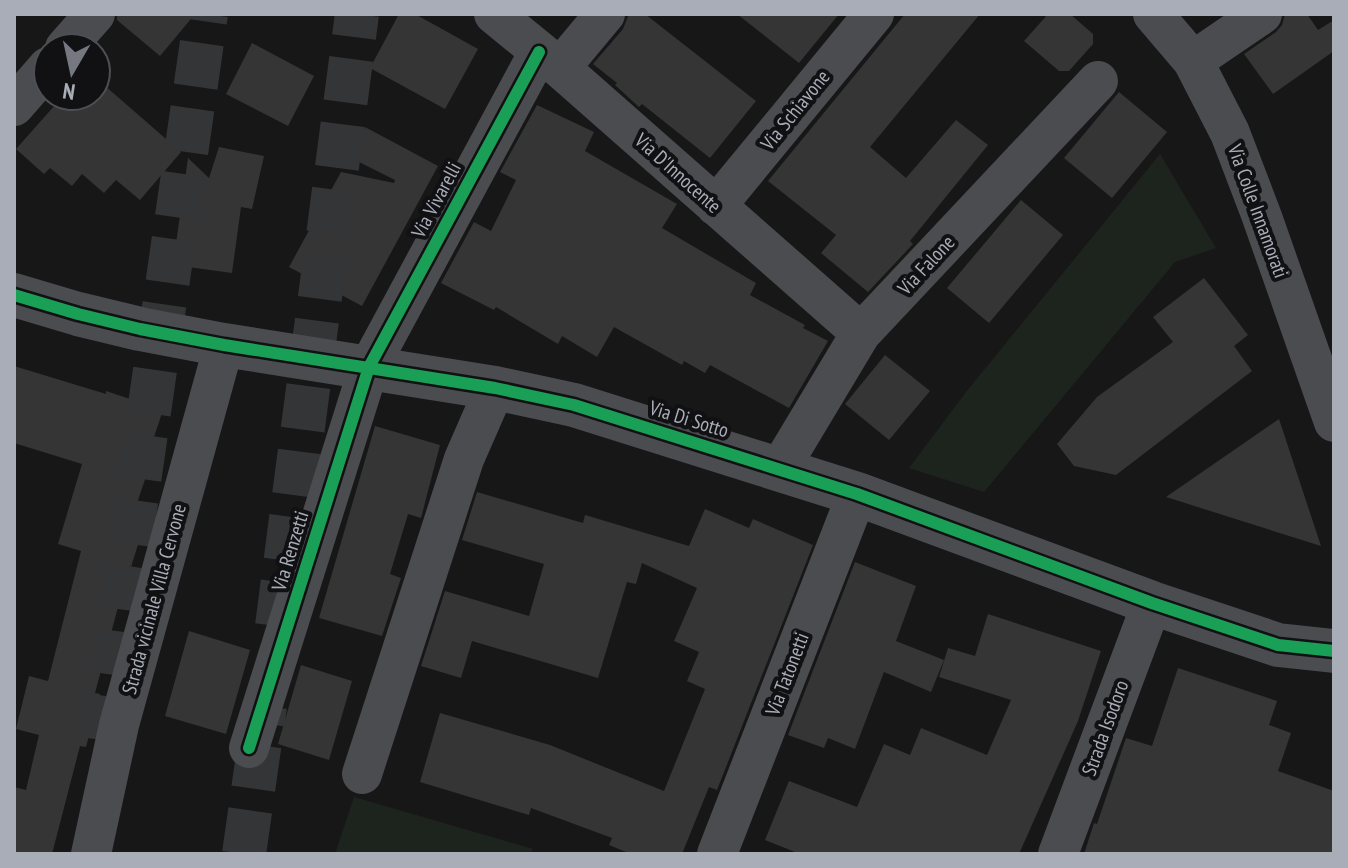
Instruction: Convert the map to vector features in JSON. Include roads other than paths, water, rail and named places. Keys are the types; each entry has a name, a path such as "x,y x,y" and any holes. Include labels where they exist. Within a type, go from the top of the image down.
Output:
{"street":[{"path":"79,32 95,14"},
{"name":"Via D'Innocente","path":"494,14 861,333"},
{"name":"Via Vivarelli","path":"369,367 550,60 605,14"},
{"name":"Via Schiavone","path":"716,206 874,14"},
{"name":"Via Colle Innamorati","path":"1153,14 1193,61 1230,133 1334,422"},
{"path":"1193,61 1262,14"},
{"name":"Via Falone","path":"780,468 861,333 1098,81"},
{"path":"14,106 32,85"},
{"name":"Via Di Sotto","path":"14,295 78,314 224,345 495,388 574,405 857,494 1152,603 1278,645 1334,651"},
{"name":"Strada vicinale Villa Cervone","path":"91,854 119,725 224,345"},
{"name":"Via Renzetti","path":"249,748 369,367"},
{"path":"362,774 464,459 495,388"},
{"name":"Via Tatonetti","path":"717,854 857,494"},
{"name":"Strada Isodoro","path":"1058,854 1152,603"}],"tunnel":[{"path":"102,740 206,14"},
{"path":"277,626 357,14"},
{"path":"244,854 265,706"}]}
